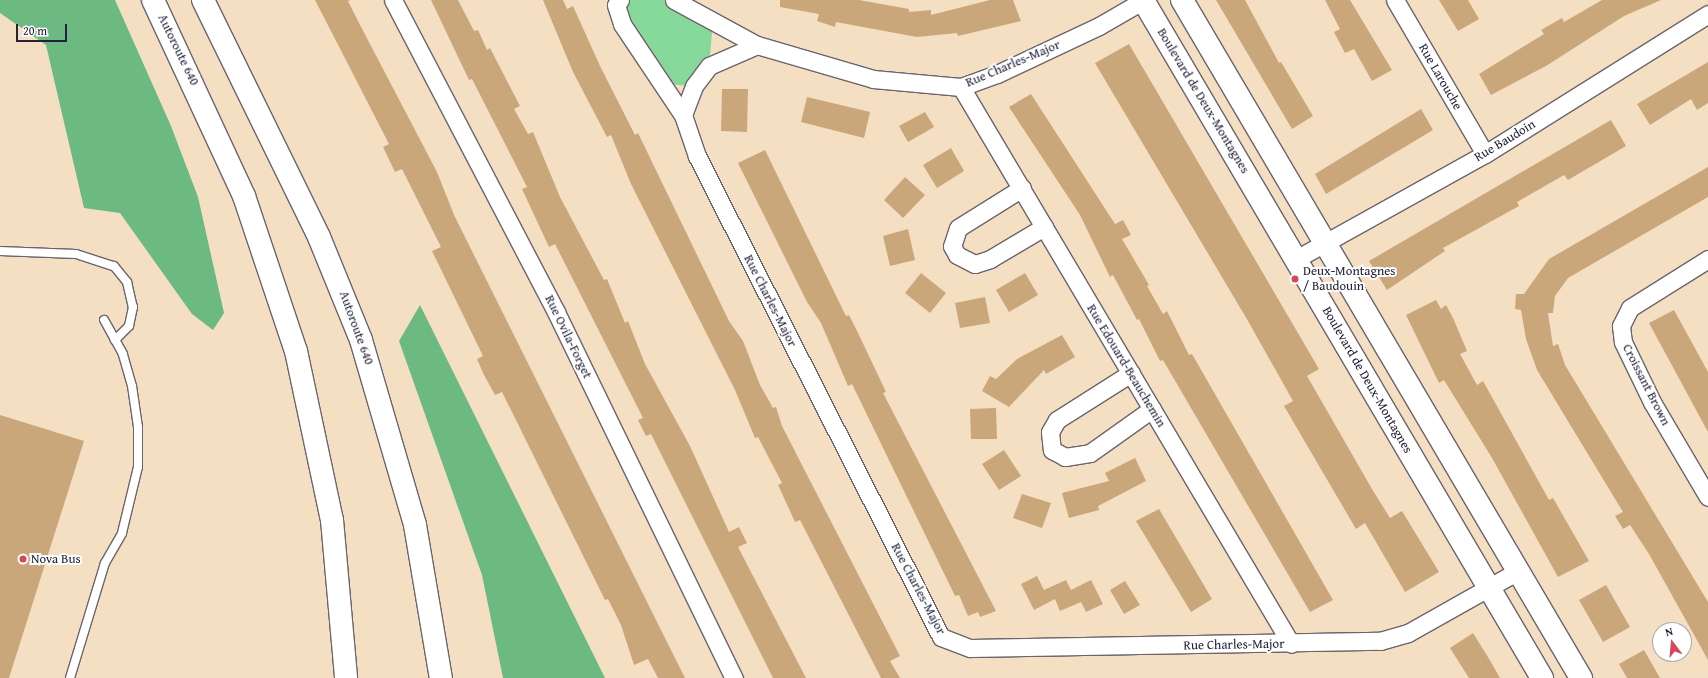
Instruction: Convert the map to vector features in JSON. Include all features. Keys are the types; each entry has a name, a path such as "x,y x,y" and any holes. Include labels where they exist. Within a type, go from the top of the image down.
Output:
{"main road":[{"name":"Autoroute 640","path":"153,0 244,196 292,336 312,412 332,520 346,678"},
{"name":"Autoroute 640","path":"203,0 319,237 361,340 414,525 441,678"},
{"name":"Boulevard de Deux-Montagnes","path":"1144,0 1542,678"},
{"path":"1182,0 1581,678"}],"street":[{"name":"Rue Ovila-Forget","path":"393,0 556,312 734,678"},
{"name":"Rue Charles-Major","path":"620,0 616,5 622,24 683,115 697,156 941,638 970,648 1380,642 1408,634 1518,571"},
{"name":"Rue Charles-Major","path":"674,0 757,45 873,79 961,87 997,74 1099,26 1144,0"},
{"name":"Rue Larouche","path":"1395,0 1485,154"},
{"name":"Rue Baudoin","path":"1296,259 1485,154 1708,14"},
{"path":"683,115 694,86 709,66 757,45"},
{"name":"Rue Edouard-Beauchemin","path":"961,87 1291,644"},
{"path":"1022,188 958,228 952,246 957,255 975,264 990,259 1044,227"},
{"name":"Croissant Brown","path":"1708,259 1630,308 1621,326 1623,342 1652,402 1708,497"},
{"path":"1131,373 1057,420 1050,432 1052,450 1065,457 1090,453 1152,409"}],"lane":[{"path":"0,251 76,254 114,266 127,282 133,307 129,326 115,340"},
{"path":"70,678 105,564 122,533 136,478 136,407 128,368 104,320"}],"green space":[{"path":"0,0 115,0 171,126 198,197 224,313 213,330 192,314 120,213 84,208 46,45 0,13"},
{"path":"620,0 674,0 713,21 709,66 694,86 662,84 622,24"},
{"path":"420,305 605,678 503,678 482,575 399,341"}],"building":[{"path":"315,0 351,0 348,1 437,172 454,215 685,678 658,678 648,659 634,665 621,625 608,599 605,600 502,392 495,395 484,375 477,359 483,356 432,251 441,247 402,169 395,172 383,147 389,144"},
{"path":"431,0 458,0 474,31 478,30 487,50 490,48 520,106 514,109 528,134 533,132 560,197 604,280 607,279 625,323 628,321 645,364 690,446 729,532 739,527 747,543 738,547 806,678 773,678 651,434 646,436 638,420 643,418 555,244 549,247 522,189 527,187 472,79 469,80"},
{"path":"543,0 563,0 567,9 573,6 600,66 635,135 638,133 729,321 743,341 760,385 773,408 776,407 782,426 900,656 890,661 900,678 881,678 800,520 795,522 778,485 782,483 758,437 755,438 735,390 631,184 611,135 607,137 573,72"},
{"path":"780,0 859,0 909,9 909,12 931,10 931,15 990,0 1013,0 1021,21 958,36 957,33 917,37 836,22 835,27 817,21 819,14 780,7"},
{"path":"1216,0 1245,0 1279,63 1281,62 1313,116 1292,129"},
{"path":"1325,0 1350,0 1392,70 1372,81 1354,49 1345,53 1334,32 1340,29"},
{"path":"1439,0 1468,0 1479,19 1458,31"},
{"path":"1602,0 1661,0 1624,16 1546,66 1491,95 1479,74 1544,34 1541,30 1562,18 1564,22"},
{"path":"1129,44 1319,369 1307,376 1372,489 1390,518 1402,511 1439,572 1405,592 1365,523 1356,529 1284,406 1293,401 1248,321 1095,63"},
{"path":"1708,62 1708,103 1697,110 1691,99 1650,125 1637,104"},
{"path":"722,89 748,89 747,132 721,131"},
{"path":"1031,94 1115,224 1123,220 1131,235 1122,239 1149,285 1147,286 1163,314 1167,311 1189,355 1192,354 1333,600 1310,612 1163,360 1160,361 1139,319 1137,320 1113,275 1110,277 1080,215 1009,107"},
{"path":"807,97 870,112 864,138 801,122"},
{"path":"1421,109 1433,130 1326,194 1315,174"},
{"path":"925,112 934,127 908,142 899,126"},
{"path":"1611,120 1626,146 1568,180 1564,175 1517,202 1519,206 1443,248 1445,251 1387,290 1369,261"},
{"path":"951,148 964,171 937,188 923,165"},
{"path":"765,150 846,316 849,315 859,335 886,392 883,393 996,611 980,617 978,612 968,616 959,595 955,596 852,384 848,386 821,323 807,302 738,163"},
{"path":"1708,167 1708,197 1568,278 1555,296 1553,313 1548,313 1553,346 1558,344 1565,365 1708,602 1708,660 1692,631 1692,622 1687,622 1649,554 1630,525 1623,529 1615,516 1623,512 1537,370 1526,339 1521,310 1515,309 1516,294 1524,294 1549,259"},
{"path":"905,177 925,195 903,218 884,200"},
{"path":"908,229 915,260 890,266 883,236"},
{"path":"921,273 946,293 930,313 905,293"},
{"path":"1025,273 1038,295 1009,312 996,290"},
{"path":"985,297 990,323 960,328 955,303"},
{"path":"1436,300 1441,309 1446,305 1453,318 1467,351 1460,354 1477,385 1483,381 1549,500 1553,498 1589,561 1558,577 1492,458 1444,380 1439,383 1406,315"},
{"path":"1674,310 1708,372 1708,432 1649,323"},
{"path":"1062,335 1075,357 1046,374 1044,370 1009,407 982,391 990,376 996,379 1017,359"},
{"path":"996,408 997,439 971,439 970,409"},
{"name":"Nova Bus","path":"0,415 84,441 9,678 0,678"},
{"path":"1004,450 1021,476 999,490 982,464"},
{"path":"1135,458 1146,481 1098,506 1099,510 1069,518 1062,493 1109,481 1105,473"},
{"path":"1022,494 1051,503 1042,528 1013,518"},
{"path":"1159,509 1212,599 1191,612 1136,521"},
{"path":"1037,576 1044,590 1066,580 1071,590 1091,580 1103,604 1086,612 1081,602 1060,611 1055,599 1034,610 1021,584"},
{"path":"1125,581 1140,605 1124,614 1110,590"},
{"path":"1606,585 1630,627 1603,642 1579,600"},
{"path":"1473,633 1500,678 1469,678 1450,648"},
{"path":"1644,650 1660,678 1627,678 1619,664"}],"place":[{"name":"Deux-Montagnes / Baudouin","path":"1295,279"},
{"name":"Nova Bus","path":"23,559"}]}
